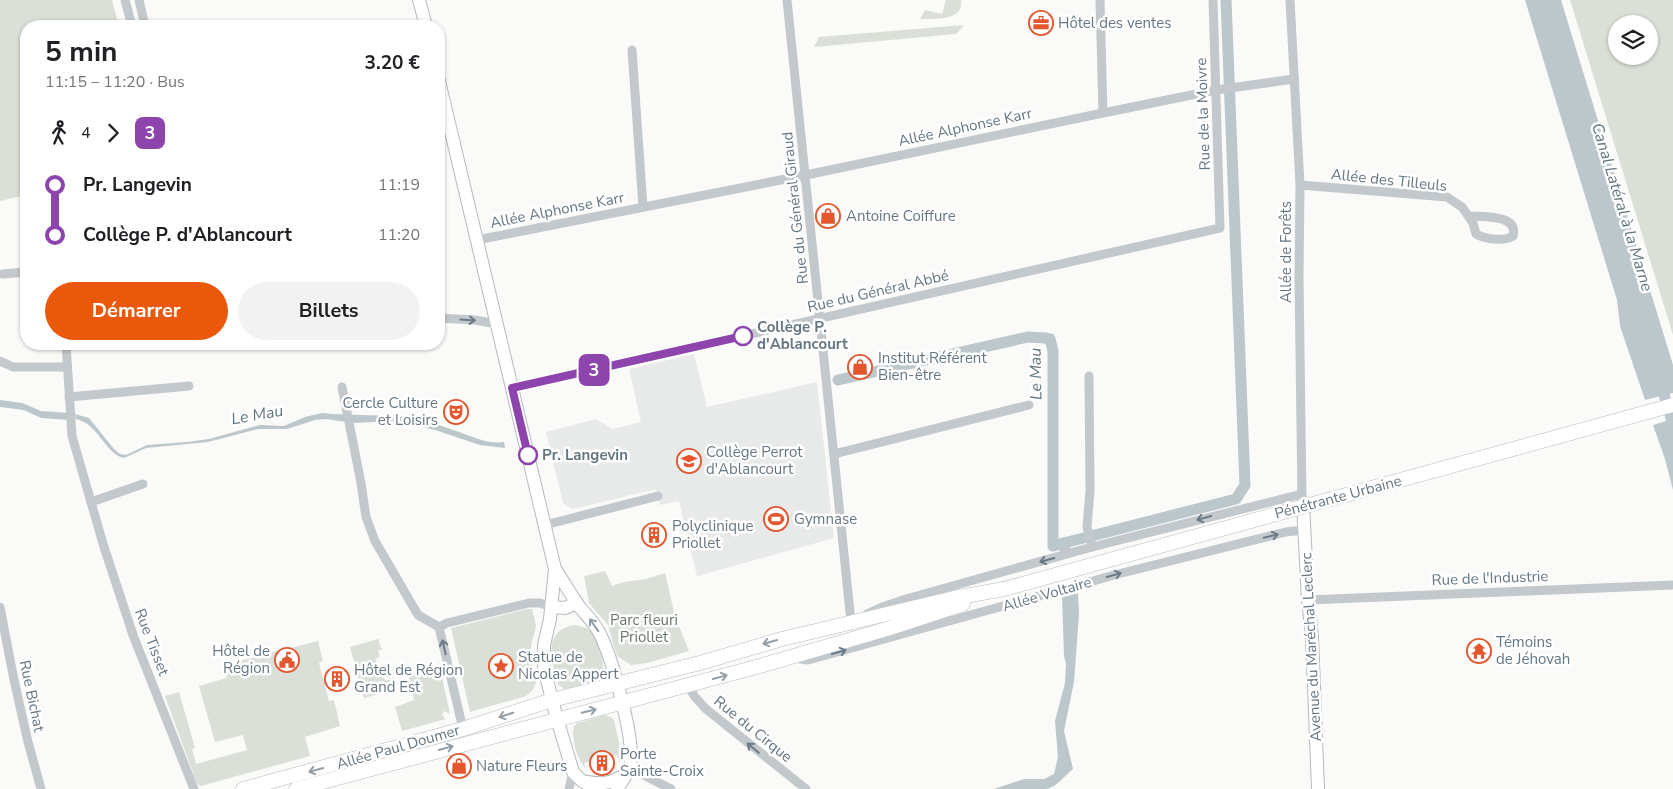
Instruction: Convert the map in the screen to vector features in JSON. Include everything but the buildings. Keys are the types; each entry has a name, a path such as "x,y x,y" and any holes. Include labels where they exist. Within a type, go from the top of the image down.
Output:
{"main road":[{"path":"420,0 425,20"},
{"path":"445,129 477,240 555,569 552,607 544,645 544,659 552,700 557,720 578,776 596,789"},
{"name":"Pénétrante Urbaine","path":"1004,589 1673,405"},
{"name":"Avenue du Maréchal Leclerc","path":"1302,499 1312,636 1318,789"},
{"path":"555,569 601,636 617,683 632,756 628,771 617,789"},
{"name":"Allée Voltaire","path":"617,683 700,663 782,639 851,622 954,598 1004,589"},
{"name":"Allée Voltaire","path":"622,703 792,657 890,628 1004,589"},
{"path":"552,607 565,608 577,603"},
{"name":"Allée Paul Doumer","path":"244,789 463,729 552,700 617,683"},
{"name":"Allée Paul Doumer","path":"297,789 622,703"},
{"path":"578,776 600,784 609,783 628,771"}],"street":[{"path":"126,0 131,20"},
{"path":"139,0 144,20"},
{"name":"Rue du Général Giraud","path":"787,0 851,622"},
{"path":"1100,0 1104,112"},
{"name":"Rue de la Moivre","path":"1213,0 1220,228"},
{"name":"Allée de Forêts","path":"1290,0 1300,185 1299,277 1302,499"},
{"name":"Allée Alphonse Karr","path":"632,50 643,207"},
{"name":"Allée Alphonse Karr","path":"477,240 806,175 1104,112 1217,90 1294,79"},
{"name":"Allée des Tilleuls","path":"1300,185 1447,197 1462,207 1473,223 1476,234 1481,237 1508,239 1514,233 1510,222 1505,220 1469,216"},
{"name":"Rue du Général Abbé","path":"512,388 1220,228"},
{"path":"3,274 20,273"},
{"path":"445,318 475,320 497,324"},
{"name":"Rue Tisset","path":"67,350 72,436 104,547 133,635 194,789"},
{"path":"0,361 13,367 68,367"},
{"path":"1089,376 1090,491 1087,527 1091,544"},
{"path":"69,397 189,386"},
{"path":"342,387 366,517 375,541 418,615 439,627 463,729"},
{"path":"834,454 1028,405"},
{"path":"91,502 143,484"},
{"path":"545,525 658,496"},
{"name":"Allée Voltaire","path":"851,622 882,607 906,599 1091,544 1302,499"},
{"name":"Allée Voltaire","path":"792,657 805,660 823,656 1118,574 1286,532 1304,530"},
{"name":"Rue de l'Industrie","path":"1308,600 1673,585"},
{"path":"439,627 447,623 529,603 540,603 552,607"},
{"name":"Rue Bichat","path":"0,608 18,698 41,789"},
{"name":"Rue du Cirque","path":"688,686 706,709 806,789"},
{"path":"628,771 671,789"},
{"path":"569,789 578,776"}],"shaded area":[{"name":"Collège Perrot d'Ablancourt","path":"694,354 707,407 817,382 834,538 697,576 679,501 660,505 656,489 573,509 563,503 546,432 596,419 613,429 641,422 629,369"}],"green space":[{"path":"0,0 112,0 117,20 20,20 20,196 0,201"},
{"path":"946,0 961,0 961,7 958,12 947,17 920,19 925,10 942,14"},
{"path":"1570,0 1673,0 1673,335"},
{"path":"964,25 956,34 814,47 819,37"},
{"name":"Parc fleuri Priollet","path":"605,571 612,586 665,573 675,616 689,651 647,663 631,665 617,656 608,625 589,603 584,576"},
{"path":"532,609 536,626 531,646 536,683 532,691 526,696 470,712 451,628"},
{"path":"574,625 588,629 595,637 602,656 604,670 601,680 565,689 558,685 551,649 556,634"},
{"path":"378,639 382,650 378,650 380,657 375,659 382,670 385,680 390,680 393,690 364,698 350,647"},
{"path":"318,641 323,661 319,663 329,701 334,700 340,726 305,737 310,756 201,786 197,784 165,696 179,692 195,748 192,749 196,764 247,750 243,735 215,742 199,686 227,678 224,665"},
{"path":"440,668 450,714 444,711 442,715 446,719 402,731 395,707 414,700 408,674"},
{"path":"605,715 614,720 621,752 620,761 619,763 617,755 584,763 585,768 575,748 574,726 577,723"}],"water":[{"path":"1525,0 1561,0 1673,365 1673,393 1645,400 1620,326 1617,300"},
{"path":"0,400 22,403 41,411 70,413 71,420 41,418 24,410 0,407"},
{"path":"322,413 417,419 486,441 504,442 505,448 480,445 435,430 395,421 353,423 326,419 315,420 287,429 258,429 208,442 146,448 124,458 112,451 91,427 76,419 75,414 89,418 114,449 120,454 126,455 147,445 209,439 260,425 284,426 305,417"},
{"path":"1673,419 1673,490 1653,425"},
{"path":"1078,593 1079,614 1074,682 1064,731 1073,769 1051,788 994,789 1024,779 1044,779 1054,774 1058,757 1055,721 1065,683 1066,664 1064,656 1062,597"}],"waterway":[{"path":"1064,543 1236,499 1245,485 1226,0"},
{"name":"Le Mau","path":"838,380 1028,337 1050,339 1053,351 1053,546 1064,543 1065,550"},
{"name":"Canal Latéral à la Marne","path":"1660,382 1673,424"}],"bus line":[{"name":"3","path":"528,455 512,388 743,336"}],"place":[{"name":"Hôtel des ventes","path":"1041,23"},
{"name":"Antoine Coiffure","path":"828,216"},
{"name":"Collège P. d'Ablancourt","path":"743,336"},
{"name":"Institut Référent Bien-être","path":"860,367"},
{"name":"Cercle Culture et Loisirs","path":"456,412"},
{"name":"Pr. Langevin","path":"528,455"},
{"name":"Collège Perrot d'Ablancourt","path":"689,461"},
{"name":"Gymnase","path":"776,519"},
{"name":"Polyclinique Priollet","path":"654,535"},
{"name":"Témoins de Jéhovah","path":"1479,651"},
{"name":"Hôtel de Région","path":"287,660"},
{"name":"Statue de Nicolas Appert","path":"501,666"},
{"name":"Hôtel de Région Grand Est","path":"337,679"},
{"name":"Porte Sainte-Croix","path":"602,763"},
{"name":"Nature Fleurs","path":"459,766"}]}
